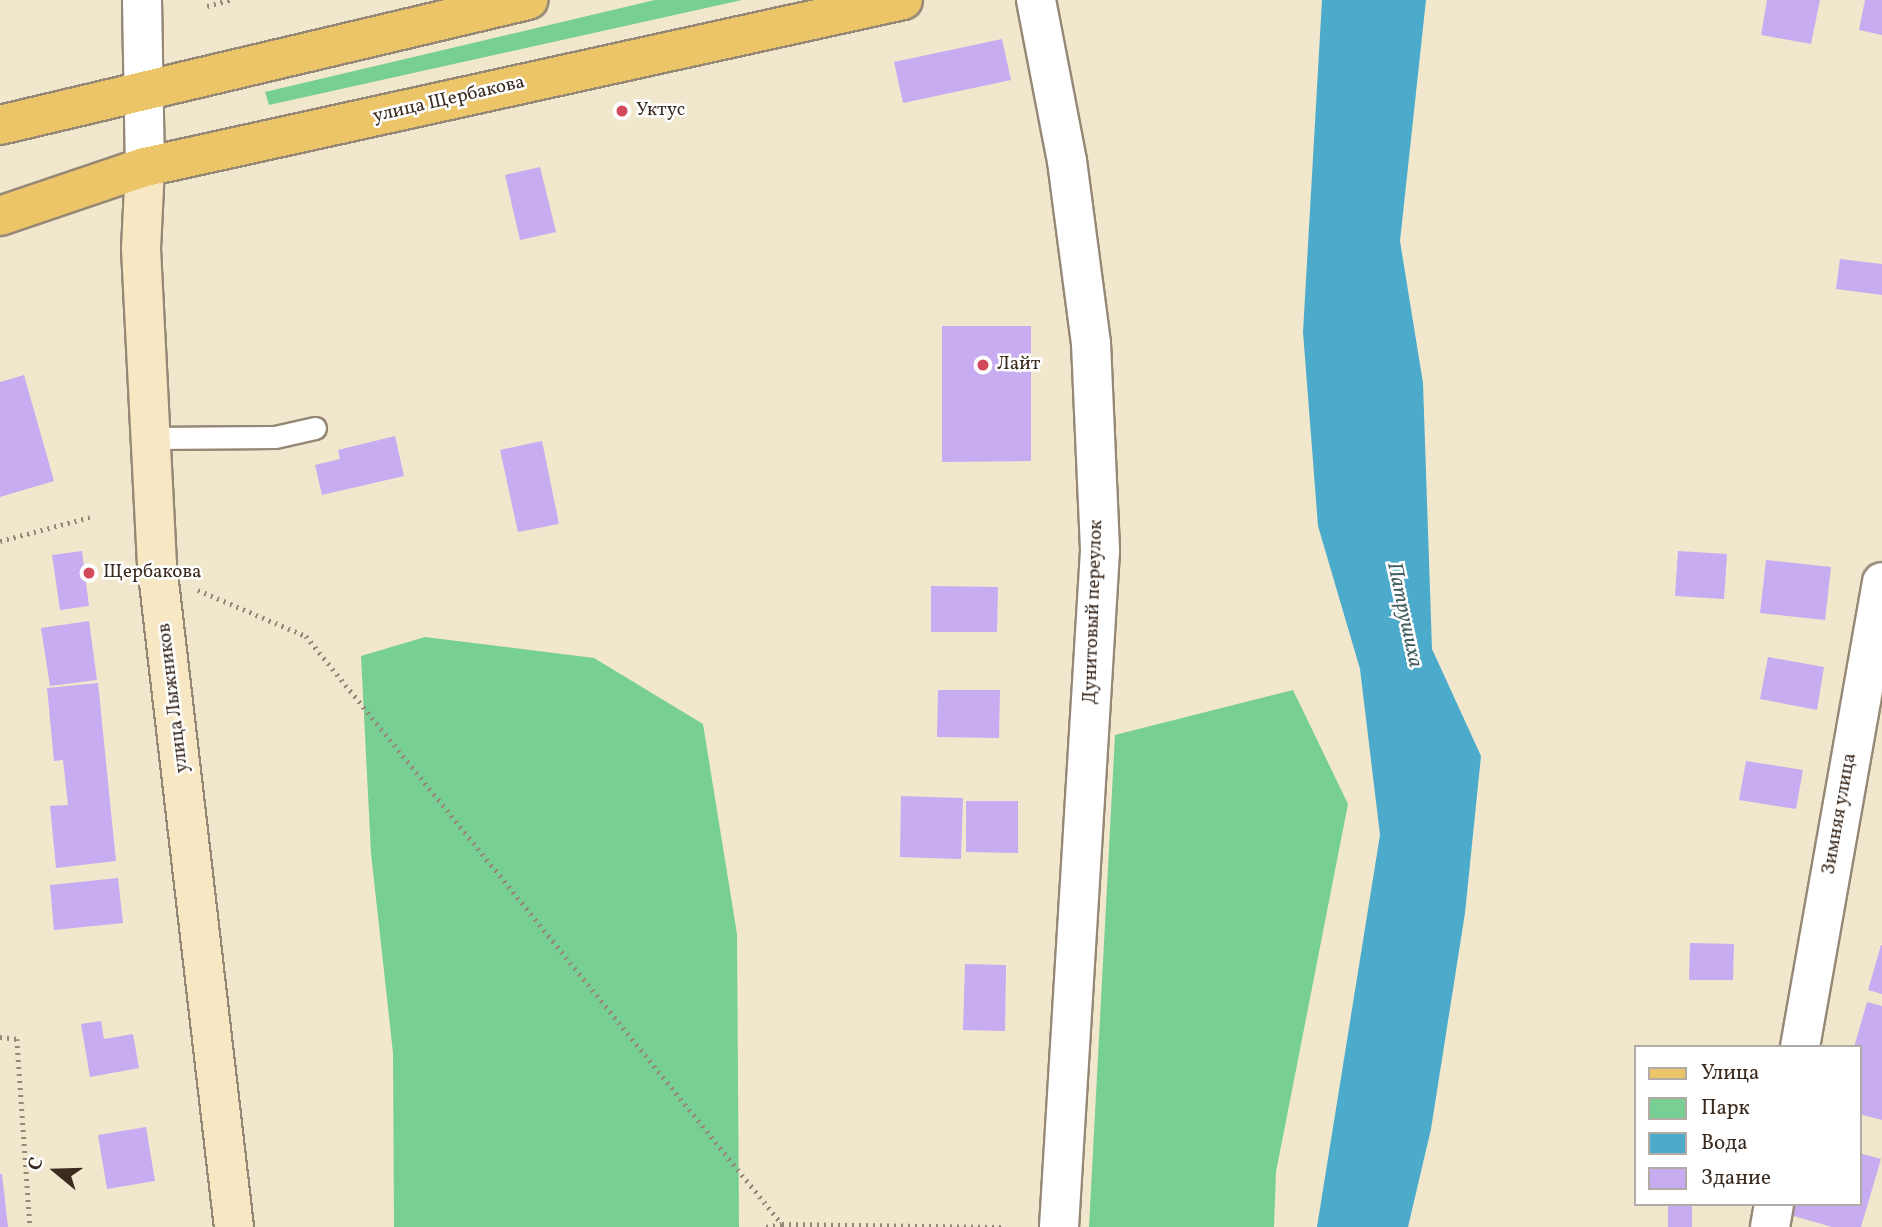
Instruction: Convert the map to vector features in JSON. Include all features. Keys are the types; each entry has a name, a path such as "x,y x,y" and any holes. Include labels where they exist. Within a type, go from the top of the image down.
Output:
{"main road":[{"path":"0,125 528,0"},
{"name":"улица Щербакова","path":"0,216 145,167 903,0"},
{"name":"улица Лыжников","path":"145,167 141,249 157,565 234,1227"}],"street":[{"path":"142,0 139,93 145,167"},
{"name":"Дунитовый переулок","path":"1036,0 1067,162 1091,343 1100,551 1059,1227"},
{"name":"Зимняя улица","path":"1800,1045 1882,582"},
{"path":"1770,1227 1774,1206"}],"lane":[{"path":"152,438 275,437 315,428"}],"path":[{"path":"207,6 230,0"},
{"path":"0,541 90,517"},
{"path":"191,587 306,636 782,1224"},
{"path":"0,1037 17,1039 30,1227"},
{"path":"766,1227 782,1224 1001,1227"}],"green space":[{"path":"655,0 742,0 269,105 265,92"},
{"path":"425,637 594,658 703,724 737,934 739,1227 394,1227 393,1053 371,853 361,656"},
{"path":"1293,690 1348,804 1276,1172 1274,1227 1089,1227 1115,735"}],"water":[{"name":"Патрушиха","path":"1322,0 1426,0 1400,241 1423,383 1432,649 1481,756 1465,913 1431,1129 1408,1227 1317,1227 1380,835 1360,669 1318,526 1303,332"}],"building":[{"path":"1767,0 1820,0 1811,44 1761,35"},
{"path":"1865,0 1882,0 1882,35 1859,30"},
{"path":"1002,39 1011,80 903,103 894,62"},
{"path":"540,167 556,232 520,240 505,175"},
{"path":"1840,259 1882,264 1882,295 1836,289"},
{"path":"942,326 1031,326 1031,461 942,462"},
{"path":"24,375 54,481 0,497 0,382"},
{"path":"395,436 404,476 322,495 315,465 340,459 338,450"},
{"path":"542,441 559,524 518,532 500,450"},
{"path":"82,551 89,606 60,610 52,555"},
{"path":"1678,551 1727,554 1724,599 1675,596"},
{"path":"1766,560 1831,567 1825,620 1760,613"},
{"path":"931,586 998,587 997,632 931,632"},
{"path":"89,621 97,680 50,686 41,628"},
{"path":"1768,657 1824,667 1817,710 1760,699"},
{"path":"98,683 116,861 56,868 50,806 68,805 63,760 54,761 47,688"},
{"path":"938,690 1000,690 999,738 937,737"},
{"path":"1746,761 1803,770 1796,809 1739,800"},
{"path":"901,796 963,798 961,859 900,857"},
{"path":"966,801 1018,801 1018,853 966,852"},
{"path":"118,878 123,923 54,930 50,885"},
{"path":"1690,943 1734,944 1733,980 1689,980"},
{"path":"1882,945 1882,994 1868,990"},
{"path":"965,964 1006,965 1005,1031 963,1030"},
{"path":"1867,1002 1882,1006 1882,1120 1861,1115 1861,1045 1855,1045"},
{"path":"101,1021 104,1039 133,1034 139,1068 90,1077 81,1024"},
{"path":"146,1127 155,1181 107,1189 98,1135"},
{"path":"1861,1154 1881,1159 1861,1227 1832,1227 1787,1214 1789,1206 1861,1206"},
{"path":"2,1174 8,1227 0,1227"},
{"path":"1668,1206 1692,1206 1692,1227 1668,1227"}],"place":[{"name":"Уктус","path":"622,111"},
{"name":"Лайт","path":"983,365"},
{"name":"Щербакова","path":"89,573"}]}
